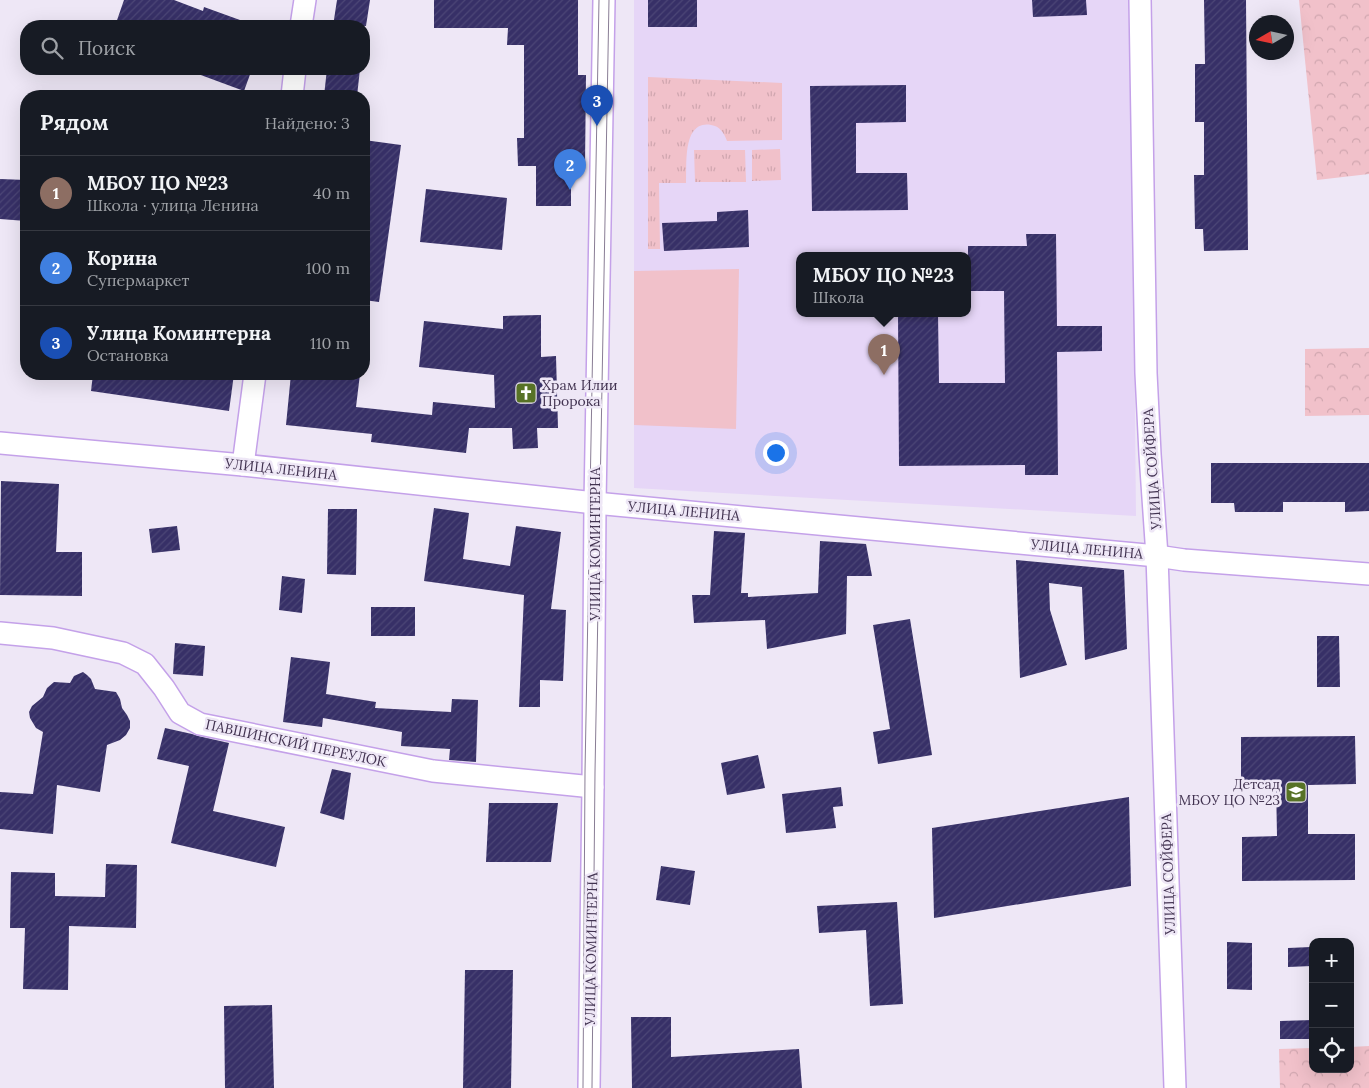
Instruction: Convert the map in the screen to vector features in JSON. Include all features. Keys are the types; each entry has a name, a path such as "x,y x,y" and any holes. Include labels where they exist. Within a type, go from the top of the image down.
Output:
{"street":[{"path":"302,20 305,0"},
{"name":"УЛИЦА КОМИНТЕРНА","path":"590,1088 595,503 604,0"},
{"name":"УЛИЦА СОЙФЕРА","path":"1140,0 1146,373 1157,556 1175,1088"},
{"path":"293,90 295,75"},
{"path":"243,465 254,380"},
{"name":"УЛИЦА ЛЕНИНА","path":"0,443 243,465 595,503 1184,560 1369,574"},
{"name":"ПАВШИНСКИЙ ПЕРЕУЛОК","path":"0,634 54,638 122,653 145,664 164,688 180,713 200,724 433,771 593,787"}],"shaded area":[{"path":"634,0 1131,0 1136,516 634,488"}],"green space":[{"path":"1299,0 1369,0 1369,174 1317,180"},
{"path":"648,77 782,83 782,140 727,141 725,135 717,127 702,125 695,129 688,145 686,183 659,183 660,249 648,249"},
{"path":"780,149 781,180 752,181 752,150"},
{"path":"694,150 745,150 746,182 695,182"},
{"path":"739,269 736,429 634,425 634,271"},
{"path":"1369,348 1369,415 1305,416 1305,349"},
{"path":"1369,1046 1369,1088 1280,1088 1279,1049 1309,1048 1309,1073 1354,1073 1354,1047"}],"building":[{"path":"124,0 174,0 203,11 204,7 240,20 117,20"},
{"path":"337,0 370,0 367,20 334,20"},
{"path":"434,0 578,0 578,75 586,75 585,166 571,166 571,206 536,206 536,166 518,166 517,138 524,138 524,45 507,45 508,28 434,28"},
{"path":"648,0 697,0 697,27 648,27"},
{"path":"1032,0 1086,0 1087,15 1033,17"},
{"path":"1204,0 1246,0 1248,250 1204,251 1203,229 1195,229 1194,175 1204,175 1204,122 1195,122 1195,64 1205,64"},
{"path":"201,75 250,75 244,90"},
{"path":"326,75 359,75 358,90 325,90"},
{"path":"906,85 906,122 856,123 856,173 907,173 908,210 812,211 810,86"},
{"path":"370,141 401,145 379,302 370,301"},
{"path":"0,179 20,180 20,221 0,219"},
{"path":"426,189 507,198 502,250 420,242"},
{"path":"748,210 749,247 664,251 662,223 717,221 717,212"},
{"path":"1026,234 1056,234 1057,326 1102,326 1102,351 1057,352 1058,475 1025,475 1025,465 899,466 898,317 938,317 939,383 1005,383 1004,291 971,291 971,252 968,252 968,246 1027,246"},
{"path":"541,315 541,357 556,356 558,428 537,428 538,448 513,449 512,428 469,428 466,453 371,442 372,434 286,425 290,380 359,380 356,407 432,415 433,402 495,408 494,375 419,367 424,321 503,329 503,316"},
{"path":"92,380 233,380 229,411 91,391"},
{"path":"1211,463 1369,463 1369,511 1345,512 1345,502 1283,502 1283,512 1235,512 1234,503 1211,503"},
{"path":"1,481 59,484 56,552 82,552 82,596 0,595"},
{"path":"434,508 469,513 463,559 510,566 516,526 561,532 551,609 566,610 563,681 540,680 540,707 519,707 524,595 424,581"},
{"path":"328,509 357,509 356,575 327,574"},
{"path":"177,526 180,550 152,553 149,529"},
{"path":"714,531 745,533 741,593 748,593 748,597 818,593 820,541 866,544 872,576 847,576 846,634 767,649 765,620 694,623 692,595 710,595"},
{"path":"1016,560 1124,570 1127,649 1085,660 1082,587 1049,583 1050,610 1067,665 1020,678"},
{"path":"282,576 305,579 302,613 279,610"},
{"path":"371,607 415,607 415,636 371,636"},
{"path":"910,619 932,755 878,764 873,732 890,729 873,625"},
{"path":"1317,636 1339,636 1340,687 1317,687"},
{"path":"175,643 205,646 203,676 173,674"},
{"path":"291,657 330,662 326,694 376,702 375,708 451,712 452,699 478,700 476,762 449,760 450,749 401,746 402,732 323,718 322,727 283,722"},
{"path":"83,672 91,679 95,689 116,692 122,708 130,721 130,728 126,735 120,740 107,745 100,792 57,785 53,834 0,829 0,792 33,794 43,732 36,728 30,718 29,712 32,706 43,697 47,688 54,682 70,683 74,676"},
{"path":"165,728 229,743 213,811 285,827 276,867 171,843 189,766 157,759"},
{"path":"1355,736 1356,784 1308,785 1308,834 1355,834 1355,880 1242,881 1242,837 1277,836 1276,783 1241,784 1241,737"},
{"path":"758,755 765,788 727,795 721,763"},
{"path":"332,769 351,773 344,820 320,813"},
{"path":"841,787 843,806 833,807 836,828 786,833 782,794"},
{"path":"1129,797 1131,886 934,918 932,828"},
{"path":"489,803 558,803 551,862 486,862"},
{"path":"106,864 137,865 136,928 69,926 68,990 23,989 25,928 10,928 11,872 55,873 55,896 105,897"},
{"path":"661,866 695,871 690,905 656,900"},
{"path":"897,902 903,1004 870,1006 866,930 819,933 817,906"},
{"path":"1227,942 1252,943 1252,990 1227,989"},
{"path":"1309,947 1309,966 1288,967 1288,948"},
{"path":"465,970 513,970 511,1088 463,1088"},
{"path":"272,1005 274,1088 225,1088 224,1006"},
{"path":"631,1017 671,1017 671,1057 799,1049 802,1088 632,1088"},
{"path":"1309,1020 1309,1039 1280,1039 1280,1021"}],"tram line":[{"path":"583,1088 585,772 599,0"},
{"path":"592,1088 595,772 609,0"}],"place":[{"name":"Улица Коминтерна","path":"597,126"},
{"name":"Корина","path":"570,190"},
{"name":"МБОУ ЦО №23","path":"884,375"},
{"name":"Храм Илии Пророка","path":"526,393"},
{"name":"Детсад МБОУ ЦО №23","path":"1296,792"}]}
